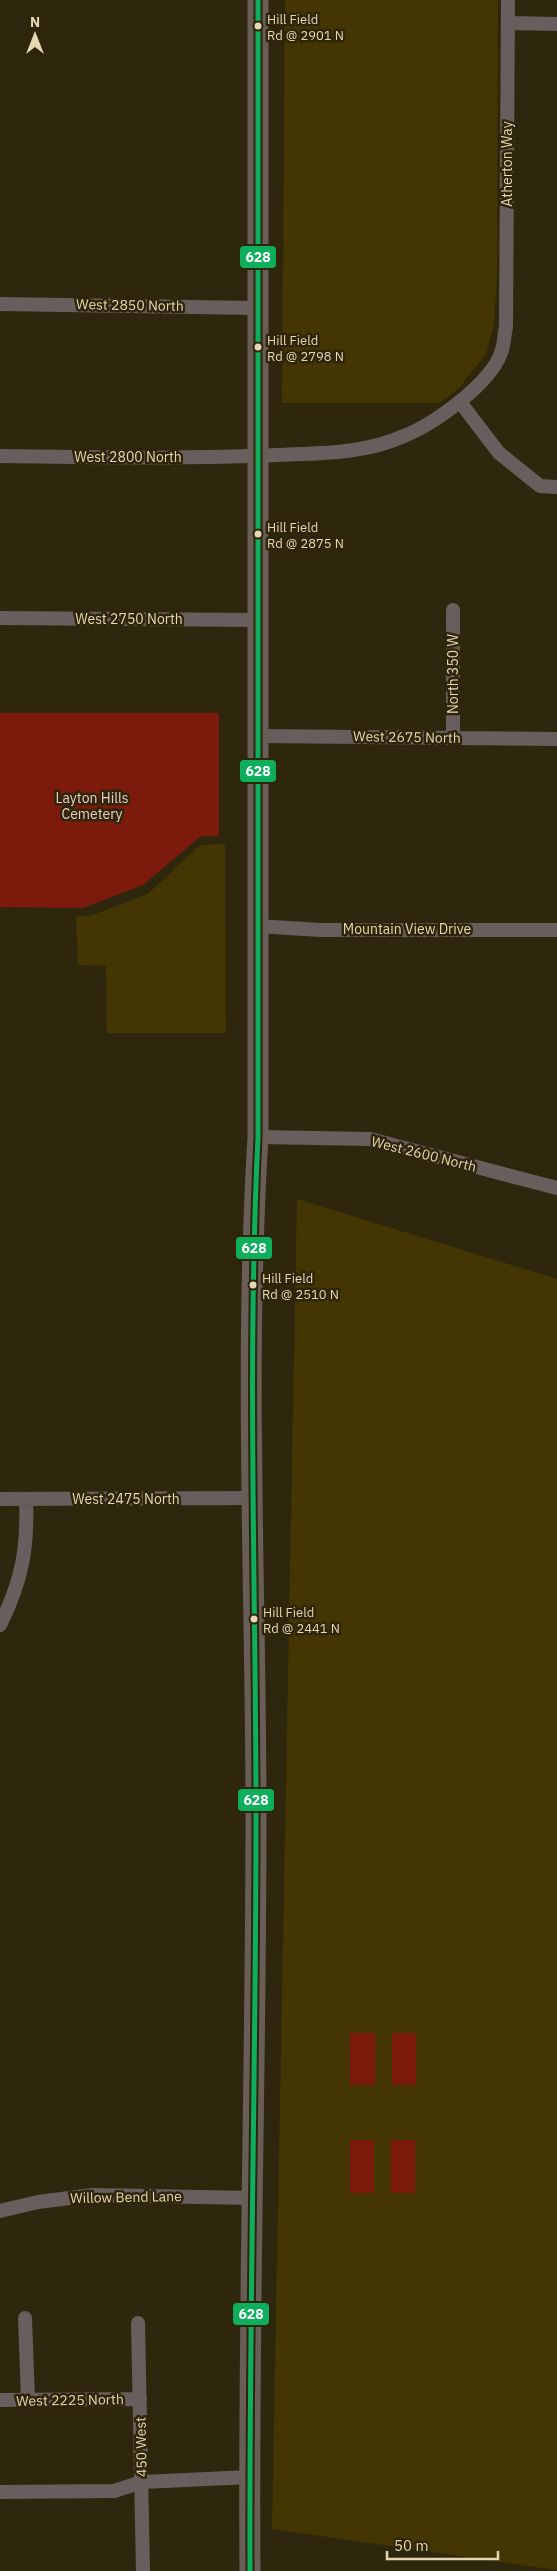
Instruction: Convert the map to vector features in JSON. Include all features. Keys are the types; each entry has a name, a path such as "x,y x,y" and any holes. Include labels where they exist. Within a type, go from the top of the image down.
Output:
{"main road":[{"path":"250,2571 256,1814 252,1498 253,1280 258,1137 259,620 257,456 260,308 258,0"}],"street":[{"name":"Atherton Way","path":"460,402 491,370 501,354 506,327 508,0"},
{"path":"508,23 557,24"},
{"name":"West 2850 North","path":"0,304 260,308"},
{"path":"460,402 499,453 540,486 557,487"},
{"name":"West 2800 North","path":"0,456 222,458 330,454 375,445 405,436 460,402"},
{"name":"North 350 W","path":"453,610 453,738"},
{"name":"West 2750 North","path":"0,618 259,620"},
{"name":"West 2675 North","path":"258,736 557,739"},
{"name":"Mountain View Drive","path":"257,926 320,930 557,930"},
{"name":"West 2600 North","path":"258,1137 370,1139 557,1188"},
{"name":"West 2475 North","path":"0,1499 252,1498"},
{"path":"0,1625 15,1596 23,1569 27,1543 26,1499"},
{"name":"Willow Bend Lane","path":"0,2211 38,2202 93,2196 253,2198"},
{"path":"25,2318 28,2400"},
{"name":"450 West","path":"138,2323 143,2571"},
{"name":"West 2225 North","path":"0,2400 140,2399"},
{"path":"0,2492 114,2491 142,2482 250,2477"}],"shaded area":[{"path":"285,0 498,0 497,276 494,324 486,354 459,388 439,403 282,403"},
{"path":"225,844 226,1033 107,1033 106,966 78,965 76,916 90,916 148,894 200,845"},
{"path":"297,1199 557,1279 557,2570 272,2529"}],"green space":[{"name":"Layton Hills Cemetery","path":"0,713 219,713 219,836 201,836 143,885 83,908 0,907"},
{"path":"350,2033 375,2033 375,2085 350,2085"},
{"path":"392,2033 416,2033 416,2085 392,2085"},
{"path":"350,2140 374,2140 374,2193 350,2193"},
{"path":"391,2140 415,2140 415,2193 391,2193"}],"transit line":[{"name":"628","path":"250,2571 256,1814 253,1306 258,1137 258,0"}],"place":[{"name":"Hill Field Rd @ 2901 N","path":"258,26"},
{"name":"Hill Field Rd @ 2798 N","path":"258,347"},
{"name":"Hill Field Rd @ 2875 N","path":"258,534"},
{"name":"Hill Field Rd @ 2510 N","path":"253,1285"},
{"name":"Hill Field Rd @ 2441 N","path":"254,1619"}]}
